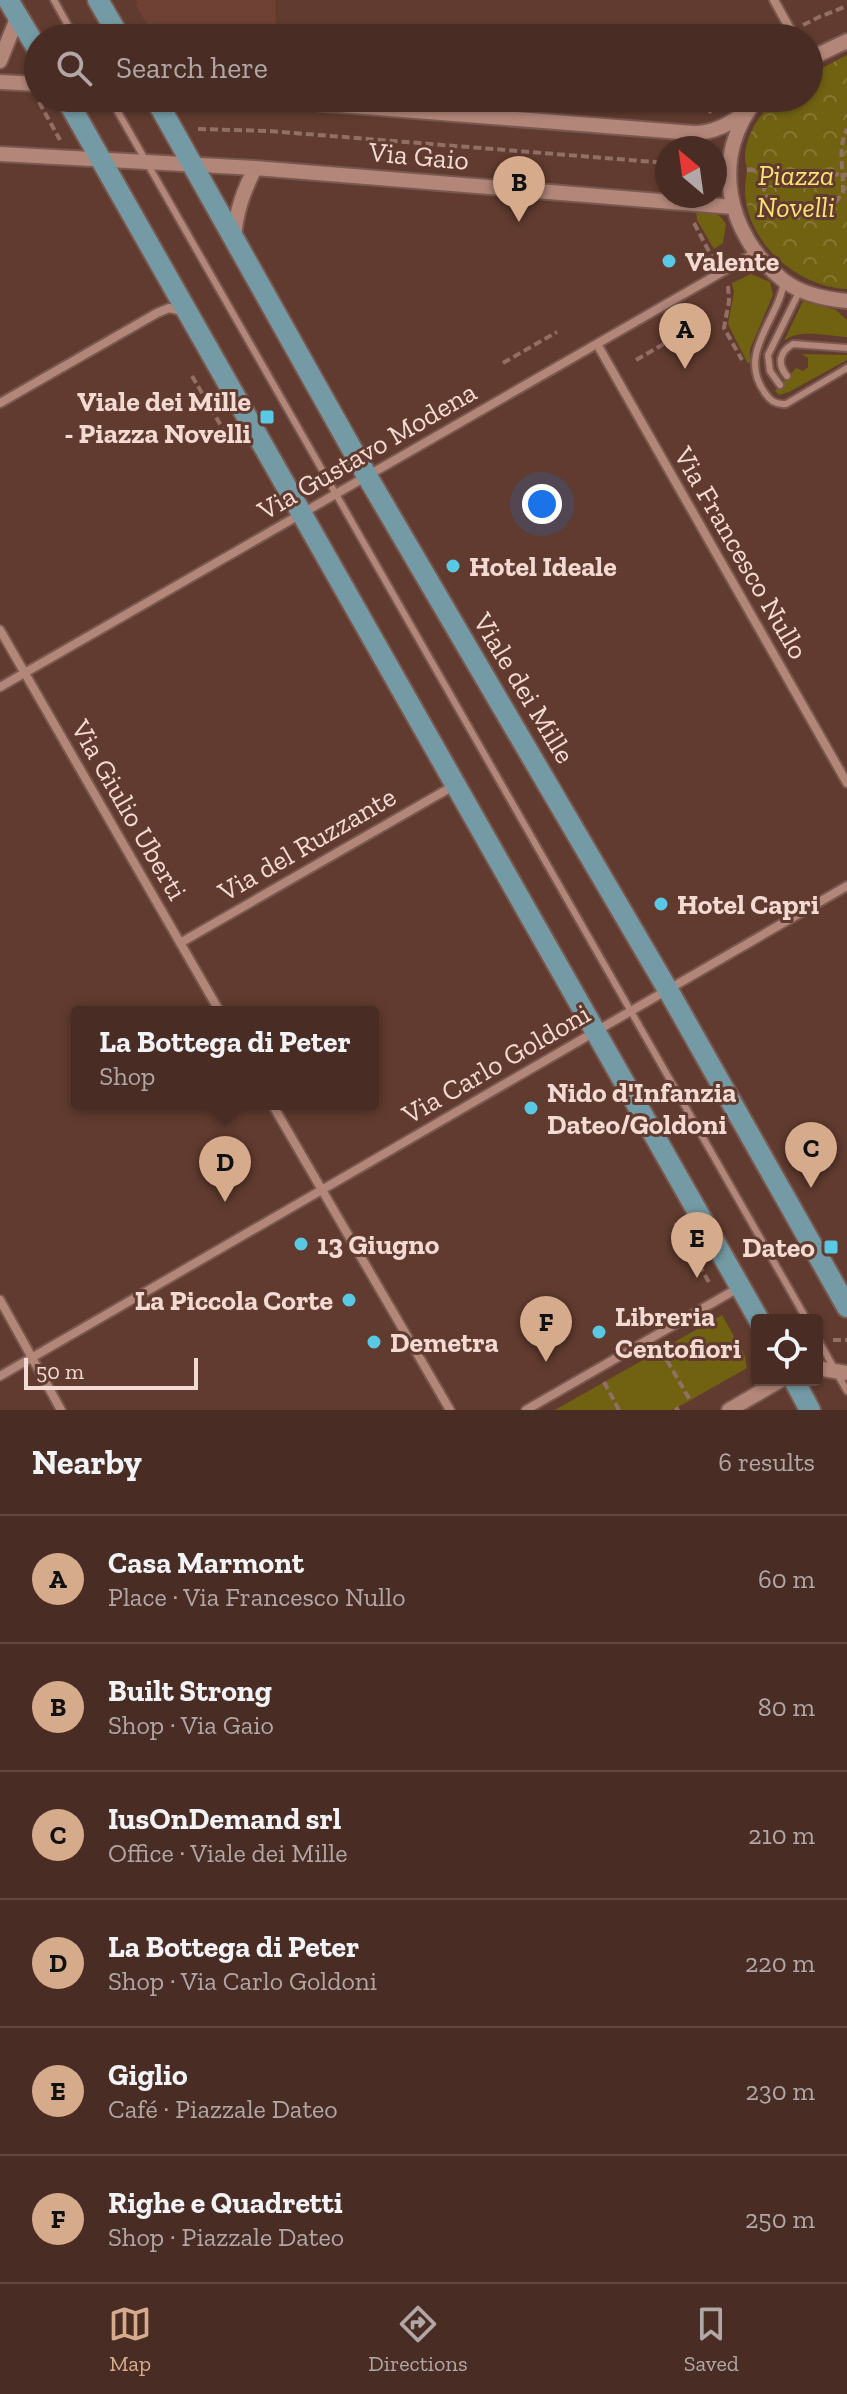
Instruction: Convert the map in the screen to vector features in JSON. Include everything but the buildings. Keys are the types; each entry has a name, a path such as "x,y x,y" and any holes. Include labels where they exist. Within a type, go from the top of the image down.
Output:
{"main road":[{"path":"98,0 112,24"},
{"path":"13,8 24,26"},
{"path":"74,112 756,1314"},
{"name":"Viale dei Mille","path":"163,112 367,476 668,990 847,1307"},
{"path":"797,1386 810,1410"}],"street":[{"path":"774,0 787,24"},
{"path":"0,61 13,8"},
{"path":"823,52 847,41"},
{"path":"0,82 24,88"},
{"name":"Via Gaio","path":"428,112 703,133 719,129 746,112"},
{"path":"746,112 736,130 730,155 729,189 733,207 755,253 784,281 800,290 824,299 847,301"},
{"name":"Via Gaio","path":"0,154 255,168 733,207"},
{"path":"234,238 241,197 255,168"},
{"name":"Via Gustavo Modena","path":"0,687 755,253"},
{"path":"0,403 163,310 174,308 189,316"},
{"name":"Via Francesco Nullo","path":"597,344 847,783"},
{"name":"Via Giulio Uberti","path":"0,630 217,1006"},
{"name":"Via del Ruzzante","path":"180,943 456,784"},
{"name":"Via Carlo Goldoni","path":"0,1376 847,886"},
{"path":"275,1110 450,1410"},
{"path":"526,1410 741,1287"},
{"path":"0,1300 61,1410"},
{"path":"729,1410 771,1386"}],"lane":[{"path":"54,0 67,24"},
{"path":"118,112 804,1314"},
{"path":"784,281 782,296 757,347 754,371 768,397 780,405 847,368"},
{"path":"780,385 770,371 768,355 800,290"},
{"path":"787,376 781,366 781,353 793,344 847,348"},
{"path":"823,1346 841,1372 847,1391"}],"path":[{"path":"804,24 847,6"},
{"path":"47,112 61,141"},
{"path":"707,119 711,112"},
{"path":"198,129 269,131 655,162"},
{"path":"762,171 766,198 775,208 786,216 814,217 828,210 843,192 846,175 841,151 847,129"},
{"path":"747,170 846,175"},
{"path":"693,211 696,229 710,253"},
{"path":"728,285 730,292 724,328 747,370 754,371"},
{"path":"503,363 557,332"},
{"path":"636,360 674,338"},
{"path":"192,376 227,436"},
{"path":"675,1223 710,1284"},
{"path":"833,1340 847,1340"},
{"path":"661,1350 690,1400"},
{"path":"604,1382 619,1410"}],"shaded area":[{"path":"135,0 275,0 276,24 147,24"}],"green space":[{"name":"Piazza Novelli","path":"847,55 847,289 812,281 782,262 758,234 745,197 746,149 755,125 764,112 823,112 823,68"},
{"path":"696,210 713,212 726,224 723,243 714,249 697,220"},
{"path":"751,274 770,282 773,295 750,349 748,364 728,324 734,292 732,283"},
{"path":"803,301 836,310 847,320 847,337 805,334 784,341"},
{"path":"802,354 847,355 847,360 779,395 775,391 796,368 803,371 808,367 808,358"},
{"path":"722,1315 745,1356 747,1368 673,1410 555,1410"}],"place":[{"name":"Built Strong","path":"519,222"},
{"name":"Valente","path":"669,261"},
{"name":"Casa Marmont","path":"685,369"},
{"name":"Viale dei Mille - Piazza Novelli","path":"267,417"},
{"name":"Hotel Ideale","path":"453,566"},
{"name":"Hotel Capri","path":"661,904"},
{"name":"Nido d'Infanzia Dateo/Goldoni","path":"531,1108"},
{"name":"IusOnDemand srl","path":"811,1188"},
{"name":"La Bottega di Peter","path":"225,1202"},
{"name":"13 Giugno","path":"301,1244"},
{"name":"Dateo","path":"831,1247"},
{"name":"Giglio","path":"697,1278"},
{"name":"La Piccola Corte","path":"349,1300"},
{"name":"Libreria Centofiori","path":"599,1332"},
{"name":"Demetra","path":"374,1342"},
{"name":"Righe e Quadretti","path":"546,1362"}]}
